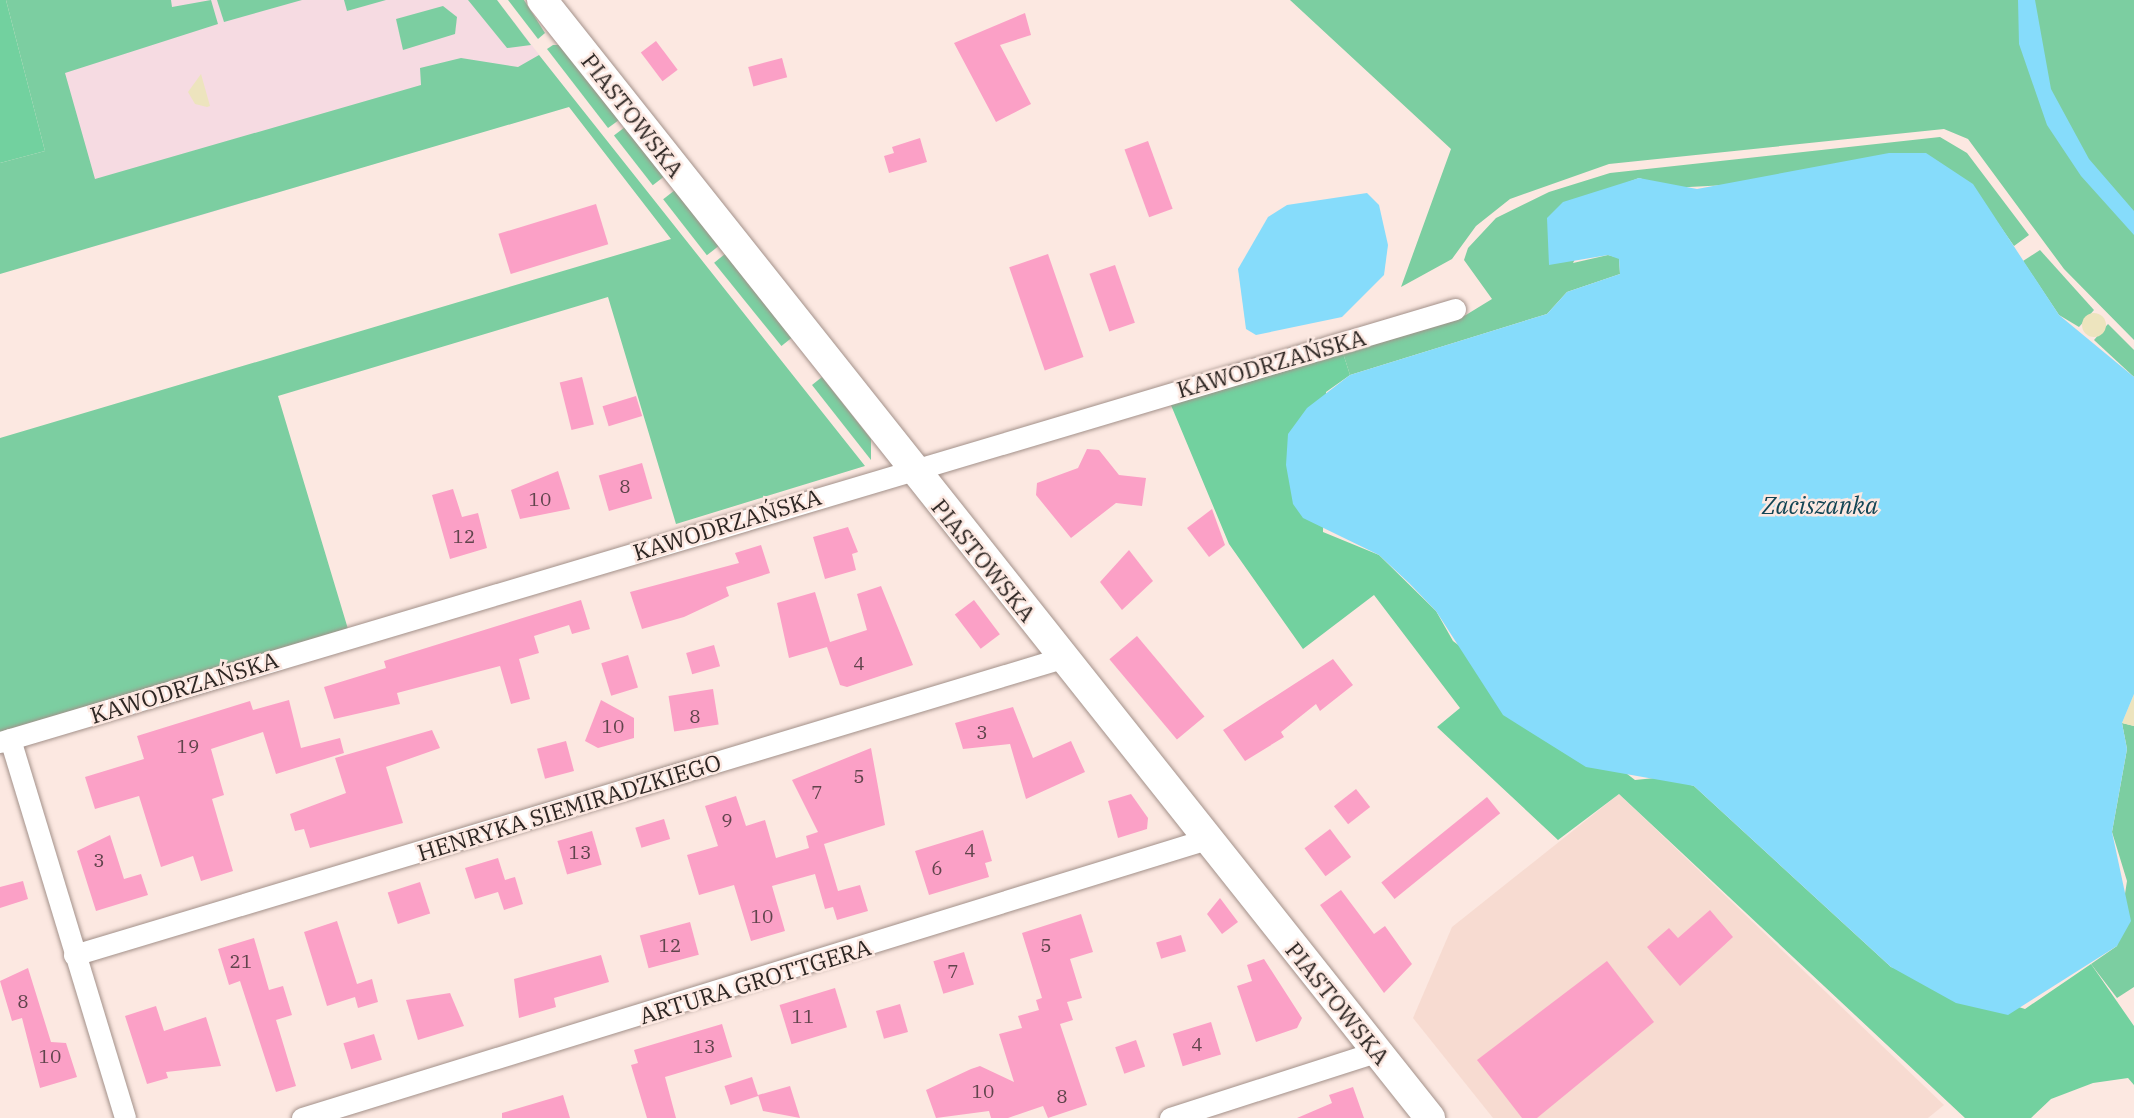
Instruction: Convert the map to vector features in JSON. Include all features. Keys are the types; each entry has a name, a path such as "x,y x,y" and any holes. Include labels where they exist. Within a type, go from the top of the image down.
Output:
{"street":[{"name":"PIASTOWSKA","path":"542,0 1430,1118"},
{"name":"KAWODRZAŃSKA","path":"5,741 1455,309"},
{"name":"HENRYKA SIEMIRADZKIEGO","path":"74,955 1062,658"},
{"path":"5,741 125,1118"},
{"name":"ARTURA GROTTGERA","path":"302,1118 1207,839"},
{"path":"1170,1118 1376,1052"}],"shaded area":[{"path":"36,0 497,0 577,104 104,244"},
{"path":"1619,794 1944,1105 1928,1118 1493,1118 1413,1018 1452,927"}],"green space":[{"path":"0,0 6,0 45,151 0,163"},
{"path":"6,0 171,0 172,7 211,0 218,24 65,73 95,179 421,85 420,68 461,58 518,67 539,55 865,466 676,524 608,297 278,396 348,629 0,736 0,438 671,239 569,107 0,274 0,163 45,151"},
{"path":"217,0 302,0 224,22"},
{"path":"344,0 386,0 347,11"},
{"path":"468,0 497,0 531,45 507,48"},
{"path":"508,0 524,0 545,33 538,39"},
{"path":"1290,0 2134,0 2134,340 2064,269 1968,139 1944,129 1609,164 1510,199 1476,226 1452,259 1401,287 1451,149"},
{"path":"443,6 457,17 455,34 403,50 396,19"},
{"path":"560,45 619,120 608,128 547,49"},
{"path":"625,127 664,177 653,185 614,136"},
{"path":"1940,137 1967,153 2029,235 2014,246 1993,216 1746,184 1670,188 1639,178 1610,189 1573,263 1608,255 1619,258 1620,274 1567,292 1547,314 1350,375 1343,353 1461,318 1492,299 1464,260 1468,248 1496,218 1549,192 1610,173"},
{"path":"675,190 719,246 707,255 663,199"},
{"path":"2040,250 2094,310 2079,327 2059,315 2023,261"},
{"path":"725,254 792,337 781,346 714,263"},
{"path":"2108,324 2134,350 2134,377 2094,340"},
{"path":"1343,353 1350,375 1326,392 1323,532 1379,555 1436,611 1453,641 1635,780 1665,777 1694,786 1891,967 2025,1009 2091,964 2134,1026 2134,1085 2128,1078 2093,1083 2051,1099 2031,1118 1965,1118 1619,794 1558,840 1437,727 1460,708 1374,595 1303,649 1229,544 1168,398"},
{"path":"822,377 871,439 871,460 812,385"},
{"path":"2122,723 2134,726 2134,987 2117,998 2091,964 2117,946 2127,881 2112,832 2127,749"}],"sand":[{"path":"201,74 210,106 207,107 195,104 188,92"},
{"path":"2094,313 2102,317 2106,325 2102,333 2094,337 2086,333 2082,325 2086,317"},
{"path":"2134,694 2134,726 2122,723"}],"water":[{"path":"2018,0 2035,0 2051,89 2089,159 2134,211 2134,235 2081,176 2047,125 2019,44"},
{"name":"Zaciszanka","path":"1889,153 1926,153 1973,184 2059,315 2134,377 2134,694 2122,723 2127,749 2112,832 2131,921 2117,946 2008,1015 1956,1003 1891,967 1694,786 1586,767 1503,715 1436,611 1409,583 1379,555 1303,518 1293,504 1286,465 1288,434 1307,408 1350,375 1547,314 1567,292 1620,274 1619,259 1608,255 1549,265 1547,218 1563,202 1639,178 1697,189"},
{"path":"1367,193 1379,205 1388,245 1384,275 1342,317 1256,335 1246,329 1238,269 1268,217 1287,205"}],"building":[{"path":"1025,13 1031,35 1000,45 1031,104 996,122 954,43"},
{"path":"656,41 678,70 662,81 641,52"},
{"path":"782,58 787,77 753,86 748,67"},
{"path":"920,138 927,162 889,173 884,156 894,153 892,147"},
{"path":"1148,141 1173,209 1149,217 1125,150"},
{"path":"596,204 608,244 511,274 498,234"},
{"path":"1048,254 1083,357 1045,370 1009,267"},
{"path":"1115,265 1135,323 1109,331 1089,274"},
{"path":"582,377 594,425 572,430 560,383"},
{"path":"636,396 642,416 609,426 603,406"},
{"path":"1087,449 1099,450 1119,475 1146,478 1142,506 1116,503 1071,538 1036,495 1037,483 1078,468"},
{"path":"642,463 652,499 609,511 599,475"},
{"path":"558,471 570,509 520,519 511,490"},
{"path":"453,489 462,517 478,513 487,548 450,559 432,495"},
{"path":"1212,509 1225,545 1209,557 1187,528"},
{"path":"848,527 858,552 852,554 856,570 825,579 813,537"},
{"path":"761,545 770,573 726,587 729,596 684,617 642,629 630,592 739,563 735,553"},
{"path":"1129,550 1153,581 1122,610 1100,582"},
{"path":"881,586 913,665 847,687 840,685 827,647 789,658 777,603 815,592 830,642 867,630 857,594"},
{"path":"581,600 590,629 572,634 569,625 534,636 539,653 519,659 530,699 511,704 500,666 397,693 400,704 334,719 324,687 386,668 384,661"},
{"path":"974,600 1000,634 981,649 955,614"},
{"path":"1137,636 1204,716 1177,740 1109,659"},
{"path":"714,645 720,666 692,674 686,653"},
{"path":"628,655 638,688 611,696 601,663"},
{"path":"1333,659 1353,685 1320,711 1316,704 1281,732 1284,737 1245,761 1223,730"},
{"path":"713,689 719,725 674,732 669,696"},
{"path":"289,700 301,748 340,738 344,753 276,774 263,732 211,749 224,795 212,799 233,871 201,881 193,856 161,867 139,796 95,809 85,777 144,759 137,736 250,701 253,710"},
{"path":"601,700 634,718 634,738 598,748 585,741"},
{"path":"1013,707 1033,758 1071,741 1085,772 1026,799 1010,744 963,749 955,723"},
{"path":"432,730 440,748 386,767 403,823 310,848 304,829 295,831 290,814 346,793 335,758"},
{"path":"566,741 574,771 545,779 537,749"},
{"path":"871,748 885,825 824,844 838,891 860,885 868,911 837,920 833,907 825,909 815,874 772,886 785,931 751,941 734,885 699,895 687,855 718,846 705,806 736,796 746,826 765,820 776,858 809,848 806,836 818,832 792,780"},
{"path":"1356,789 1370,807 1348,824 1334,806"},
{"path":"1131,794 1148,818 1147,829 1118,838 1108,801"},
{"path":"1487,797 1500,813 1395,899 1381,883"},
{"path":"664,819 670,839 641,848 635,828"},
{"path":"1330,829 1351,857 1326,876 1304,848"},
{"path":"983,830 992,861 985,863 989,877 929,895 915,851"},
{"path":"592,831 602,865 567,875 557,841"},
{"path":"110,835 124,879 141,874 148,895 96,911 77,851"},
{"path":"498,858 505,880 515,877 523,904 504,910 498,892 475,899 465,868"},
{"path":"23,881 28,899 0,908 0,887"},
{"path":"420,882 430,913 398,924 388,893"},
{"path":"1341,890 1374,934 1385,926 1412,964 1384,993 1320,905"},
{"path":"1220,898 1238,922 1222,934 1207,914"},
{"path":"1710,910 1733,937 1680,986 1647,947 1669,928 1678,938"},
{"path":"1081,914 1093,952 1070,959 1082,998 1067,1002 1073,1020 1060,1024 1087,1105 1048,1118 1043,1106 1008,1118 991,1118 989,1111 936,1118 926,1090 971,1069 980,1066 1014,1082 999,1034 1022,1028 1018,1016 1039,1010 1036,1000 1042,998 1022,933"},
{"path":"337,921 357,984 372,979 378,1002 358,1008 355,997 327,1006 304,932"},
{"path":"690,922 699,955 649,968 640,935"},
{"path":"1181,935 1186,951 1161,959 1156,943"},
{"path":"254,938 269,990 283,986 292,1015 276,1020 296,1086 276,1092 240,981 229,985 218,949"},
{"path":"964,952 974,985 943,994 933,961"},
{"path":"601,955 609,982 554,998 556,1007 519,1018 514,979"},
{"path":"1264,959 1302,1018 1297,1028 1256,1042 1237,986 1252,981 1247,965"},
{"path":"1607,961 1654,1022 1537,1118 1522,1118 1477,1060"},
{"path":"28,968 51,1042 66,1043 77,1077 40,1088 22,1018 12,1021 0,981"},
{"path":"835,988 847,1027 792,1044 780,1005"},
{"path":"450,993 464,1026 418,1040 406,1000"},
{"path":"900,1004 908,1032 884,1039 876,1011"},
{"path":"156,1006 164,1031 206,1017 221,1066 166,1072 168,1078 147,1084 125,1016"},
{"path":"1211,1022 1221,1055 1183,1066 1173,1034"},
{"path":"722,1024 732,1057 665,1077 676,1118 647,1118 631,1065 638,1063 634,1050"},
{"path":"374,1034 382,1060 351,1069 343,1043"},
{"path":"1136,1040 1145,1066 1124,1074 1115,1047"},
{"path":"752,1077 758,1096 731,1105 724,1086"},
{"path":"790,1086 800,1118 763,1111 758,1095"},
{"path":"1353,1087 1364,1118 1297,1118 1332,1103 1329,1095"},
{"path":"563,1095 570,1118 502,1118 502,1113"}]}
